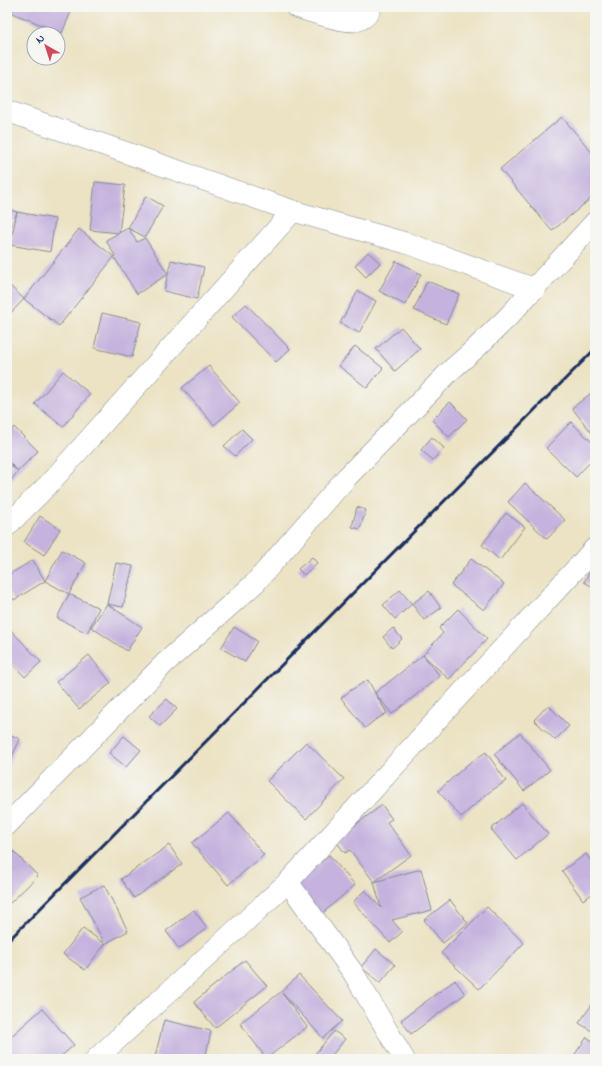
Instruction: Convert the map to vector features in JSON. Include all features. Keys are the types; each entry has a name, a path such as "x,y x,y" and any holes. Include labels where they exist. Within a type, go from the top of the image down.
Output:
{"street":[{"path":"296,7 355,22 367,16 371,7"},
{"path":"7,111 293,211 406,243 535,289"},
{"path":"7,526 48,485 293,211"},
{"path":"7,824 165,663 255,583 347,477 431,390 507,318 595,222"},
{"path":"96,1059 288,882 595,548"},
{"path":"288,882 354,974 404,1059"}],"building":[{"path":"14,7 73,7 65,26 44,26 12,13"},
{"path":"562,117 595,156 595,195 552,231 500,169"},
{"path":"95,182 125,185 119,233 90,230"},
{"path":"146,196 163,206 145,237 128,228"},
{"path":"7,209 17,212 7,236"},
{"path":"17,212 55,219 50,252 10,245"},
{"path":"128,228 137,242 145,238 168,274 137,294 114,257 115,256 106,240"},
{"path":"79,229 114,257 59,326 24,299"},
{"path":"368,252 380,263 366,277 355,266"},
{"path":"171,260 204,267 197,299 164,291"},
{"path":"396,261 421,274 405,305 379,291"},
{"path":"427,281 459,294 446,324 414,310"},
{"path":"7,283 24,299 7,317"},
{"path":"358,291 376,301 359,333 340,323"},
{"path":"246,304 290,349 276,362 232,317"},
{"path":"102,313 141,322 132,357 94,348"},
{"path":"401,327 420,349 395,371 376,349"},
{"path":"355,346 383,368 367,388 339,366"},
{"path":"209,366 240,403 214,425 182,388"},
{"path":"63,371 90,394 63,427 35,404"},
{"path":"595,390 595,437 572,408"},
{"path":"450,402 467,419 449,437 432,420"},
{"path":"571,422 595,445 595,457 576,477 546,448"},
{"path":"14,427 38,451 18,471 7,460 7,435"},
{"path":"242,429 252,439 235,456 224,446"},
{"path":"432,437 444,448 433,460 421,450"},
{"path":"10,465 18,471 9,483 7,481 7,469"},
{"path":"525,483 565,520 547,539 508,502"},
{"path":"357,507 366,510 360,529 352,527"},
{"path":"506,513 525,527 500,560 482,545"},
{"path":"40,516 60,529 44,555 24,542"},
{"path":"62,550 86,563 69,594 45,581"},
{"path":"312,557 317,563 304,575 298,569"},
{"path":"471,559 504,584 484,610 451,585"},
{"path":"33,560 45,581 14,600 7,589 7,576"},
{"path":"595,561 595,588 584,582"},
{"path":"116,563 133,566 123,607 107,604"},
{"path":"400,590 412,604 395,619 383,605"},
{"path":"429,591 441,608 424,620 412,604"},
{"path":"69,594 99,608 87,633 57,618"},
{"path":"107,604 142,627 127,651 91,627"},
{"path":"458,609 487,639 449,679 423,655 443,633 439,628"},
{"path":"7,626 41,662 25,677 7,658"},
{"path":"234,627 257,641 245,662 221,648"},
{"path":"393,628 402,639 392,648 383,637"},
{"path":"89,655 111,683 79,709 56,682"},
{"path":"423,655 440,676 392,714 375,693"},
{"path":"368,680 387,713 365,728 341,698"},
{"path":"167,699 177,709 160,726 149,716"},
{"path":"548,705 569,726 555,740 534,720"},
{"path":"7,733 20,739 7,768"},
{"path":"520,733 550,770 524,791 494,754"},
{"path":"124,736 141,750 126,767 109,753"},
{"path":"306,742 344,779 306,819 267,781"},
{"path":"486,752 506,781 488,793 461,817 438,791 468,764"},
{"path":"522,803 548,834 517,860 491,829"},
{"path":"382,805 392,819 387,822 411,855 374,882 350,850 345,853 335,840"},
{"path":"229,813 264,855 228,885 192,843"},
{"path":"169,845 182,864 134,898 121,879"},
{"path":"13,851 38,876 7,906 7,857"},
{"path":"586,854 595,867 595,892 583,900 562,871"},
{"path":"329,855 355,885 318,917 293,887"},
{"path":"421,869 432,910 392,920 402,932 390,943 353,902 365,890 381,908 374,882"},
{"path":"104,885 128,931 105,944 80,897"},
{"path":"450,900 468,923 443,943 424,920"},
{"path":"487,907 524,943 479,989 441,953"},
{"path":"194,910 207,928 179,949 166,931"},
{"path":"83,928 105,944 85,970 63,954"},
{"path":"376,949 395,965 380,983 361,967"},
{"path":"245,960 267,986 215,1028 194,1002"},
{"path":"299,975 342,1021 323,1038 282,993 307,1027 267,1058 268,1059 259,1059 263,1054 240,1023 281,992"},
{"path":"455,980 465,994 411,1034 401,1020"},
{"path":"595,1000 595,1033 579,1023"},
{"path":"42,1009 74,1045 58,1059 12,1059 7,1054 7,1040"},
{"path":"164,1020 211,1031 205,1059 164,1059 155,1057"},
{"path":"334,1031 345,1039 329,1059 321,1059 315,1054"},
{"path":"587,1037 595,1043 595,1049 588,1059 582,1059 575,1054"}],"railway":[{"path":"7,942 595,349"}]}
